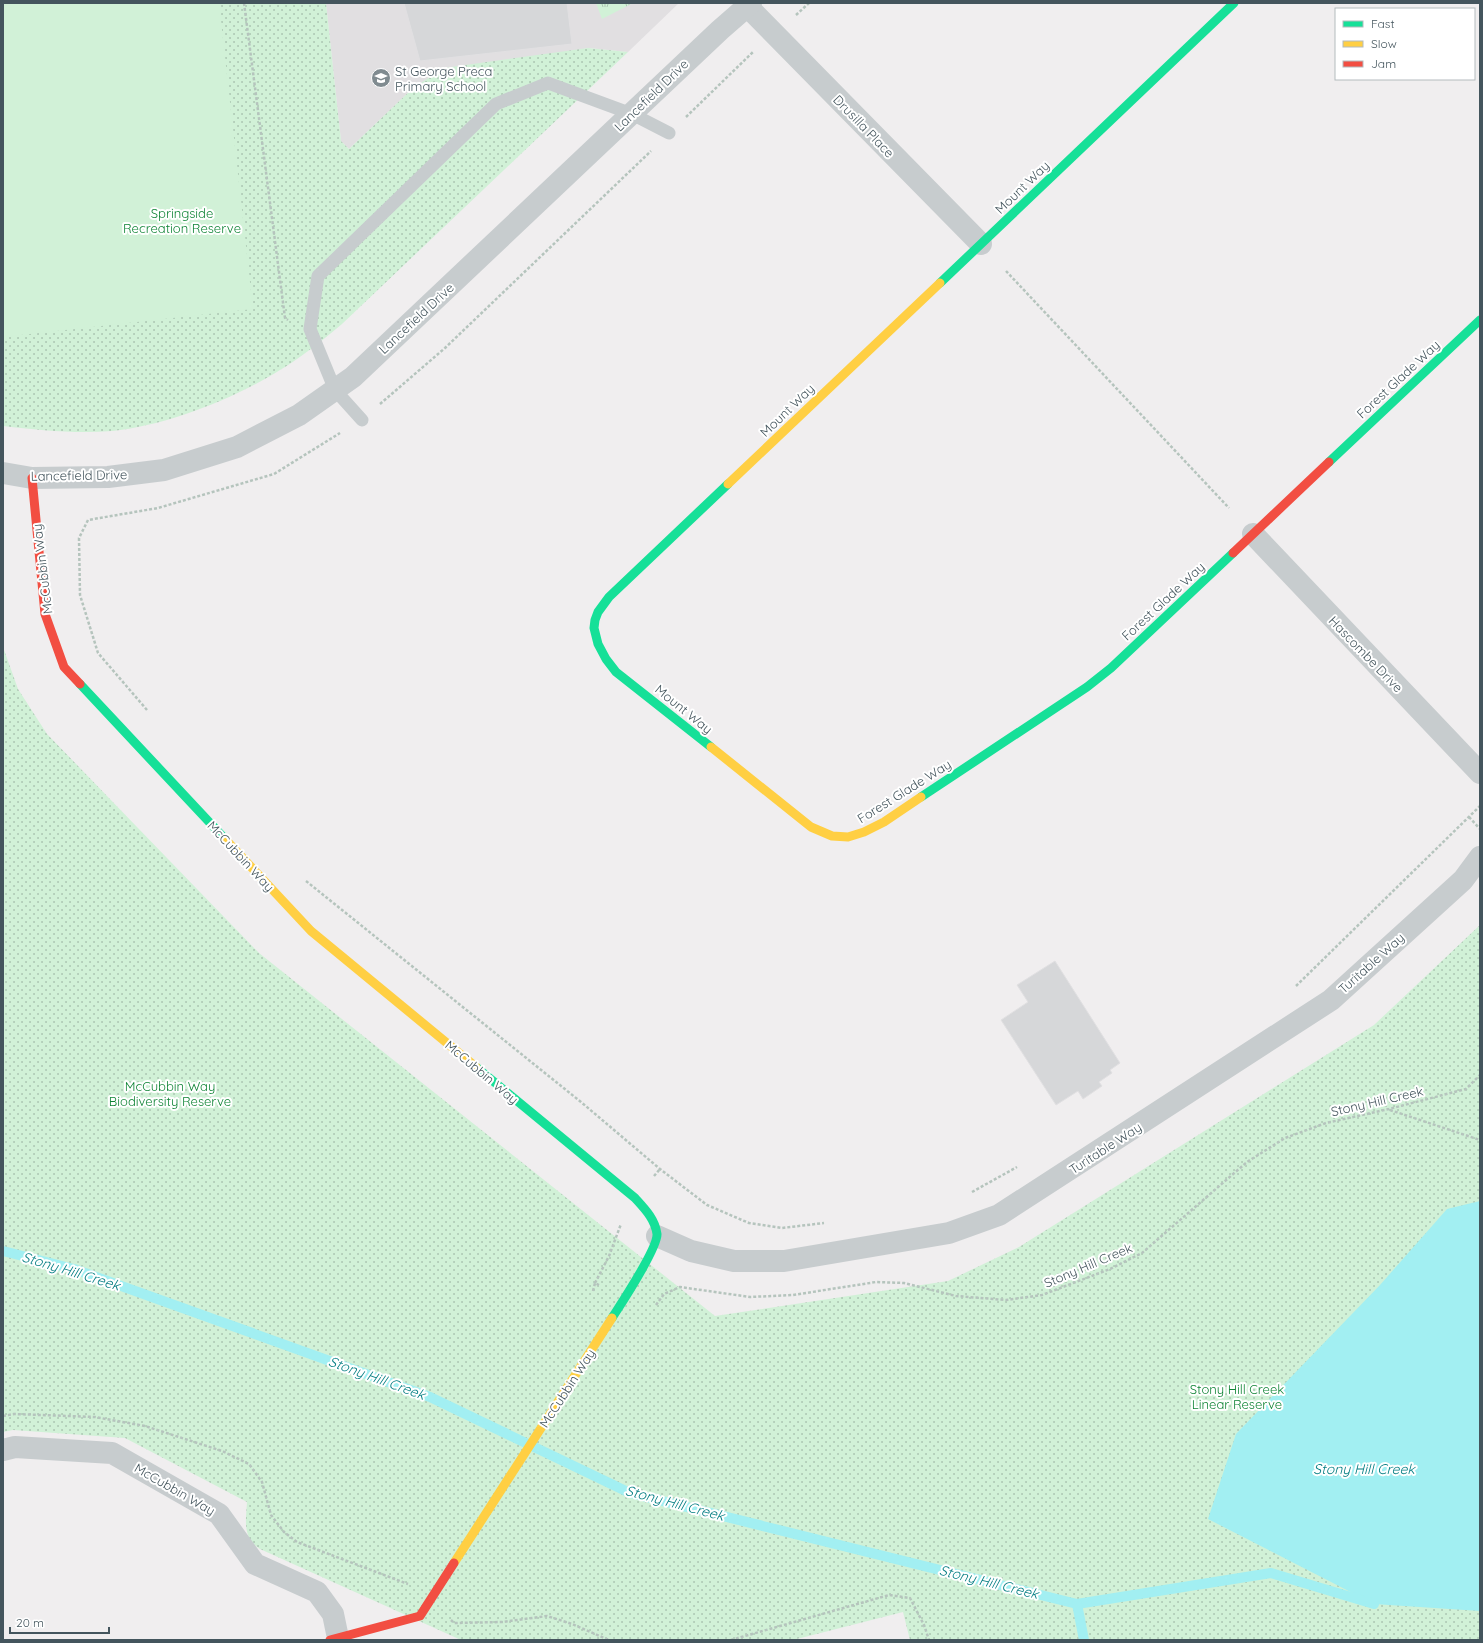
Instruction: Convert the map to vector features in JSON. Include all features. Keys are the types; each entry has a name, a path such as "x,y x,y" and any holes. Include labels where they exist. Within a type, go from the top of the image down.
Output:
{"street":[{"name":"Mount Way","path":"822,833 810,827 616,672 603,655 596,642 594,629 597,613 609,597 1234,3"},
{"name":"Drusilla Place","path":"749,5 774,34 981,244"},
{"name":"Lancefield Drive","path":"3,473 32,478 108,477 164,470 237,447 299,415 353,377 720,30 749,5"},
{"name":"Forest Glade Way","path":"822,833 848,838 863,833 884,822 1087,687 1112,668 1480,320"},
{"name":"McCubbin Way","path":"3,1450 15,1447 112,1452 219,1514 255,1564 316,1592 333,1614 334,1639 420,1616 608,1325 647,1261 657,1236 652,1218 635,1198 311,931 64,667 45,614 32,478"},
{"name":"Hascombe Drive","path":"1253,534 1480,773"},
{"name":"Turitable Way","path":"657,1236 691,1251 734,1261 784,1261 948,1233 1000,1215 1331,1000 1463,880 1480,857"}],"lane":[{"path":"362,420 335,390 310,329 318,276 496,104 548,83 632,114 669,133"}],"path":[{"path":"244,3 285,318 310,329"},
{"path":"151,715 98,653 80,595 79,538 88,520 158,508 274,474 362,420 445,348 669,133 809,3"},
{"path":"1006,271 1229,508"},
{"path":"1295,988 1480,806"},
{"path":"1469,816 1480,829"},
{"path":"304,879 581,1102 660,1169 707,1205 749,1223 782,1228 828,1223"},
{"name":"Stony Hill Creek","path":"625,1295 648,1315 664,1294 680,1287 750,1297 793,1295 876,1282 904,1283 963,1296 1006,1300 1042,1295 1110,1269 1142,1253 1247,1162 1285,1138 1326,1123 1389,1109 1466,1089 1480,1075"},
{"path":"1389,1109 1480,1140"},
{"path":"968,1195 1022,1164"},
{"path":"731,1640 889,1595 910,1598 924,1625 929,1640"},
{"path":"429,1602 454,1622 502,1622 547,1616 572,1624 609,1640"}],"shaded area":[{"name":"St George Preca Primary School","path":"326,3 679,3 628,52 588,48 413,88 349,149 341,141"}],"green space":[{"name":"Springside Recreation Reserve","path":"3,3 326,3 341,141 349,149 413,88 444,68 588,48 628,52 342,324 284,368 238,393 187,414 161,422 112,431 71,432 44,430 3,426"},
{"path":"3,3 219,3 253,309 3,337"},
{"path":"596,3 633,3 602,19"},
{"name":"Stony Hill Creek Linear Reserve","path":"3,647 18,689 47,734 259,953 715,1316 948,1281 1019,1247 1374,1025 1480,925 1480,1640 910,1640 903,1612 793,1640 461,1640 260,1549 250,1540 246,1528 247,1502 125,1438 13,1430 3,1432"}],"water":[{"name":"Stony Hill Creek","path":"1480,1201 1480,1611 1374,1604 1208,1519 1236,1434 1380,1285 1447,1209"}],"building":[{"path":"404,3 567,3 572,44 420,61"},
{"path":"1055,961 1120,1063 1110,1070 1112,1073 1099,1082 1102,1086 1083,1099 1078,1091 1056,1105 1001,1020 1028,1002 1017,985"}],"waterway":[{"name":"Stony Hill Creek","path":"3,1251 74,1269 430,1397 630,1493 1077,1604 1271,1573 1374,1604"},
{"path":"1077,1604 1084,1640"}],"traffic: fast":[{"path":"940,283 1234,3"},
{"path":"1329,462 1480,320"},
{"path":"711,747 616,672 606,659 598,644 594,628 598,612 609,597 728,484"},
{"path":"921,797 1087,687 1111,668 1233,553"},
{"path":"80,684 226,840"},
{"path":"476,1067 635,1198 652,1219 657,1234 652,1251 612,1318"}],"traffic: slow":[{"path":"728,484 940,283"},
{"path":"711,747 811,827 832,836 848,837 864,832 884,822 921,797"},
{"path":"226,840 311,931 476,1067"},
{"path":"454,1563 612,1318"}],"traffic: jam":[{"path":"1233,553 1329,462"},
{"path":"32,478 45,614 64,667 80,684"},
{"path":"330,1640 420,1616 454,1563"}],"place":[{"name":"St George Preca Primary School","path":"381,78"}],"park label":[{"name":"McCubbin Way Biodiversity Reserve","path":"170,1094"}]}
